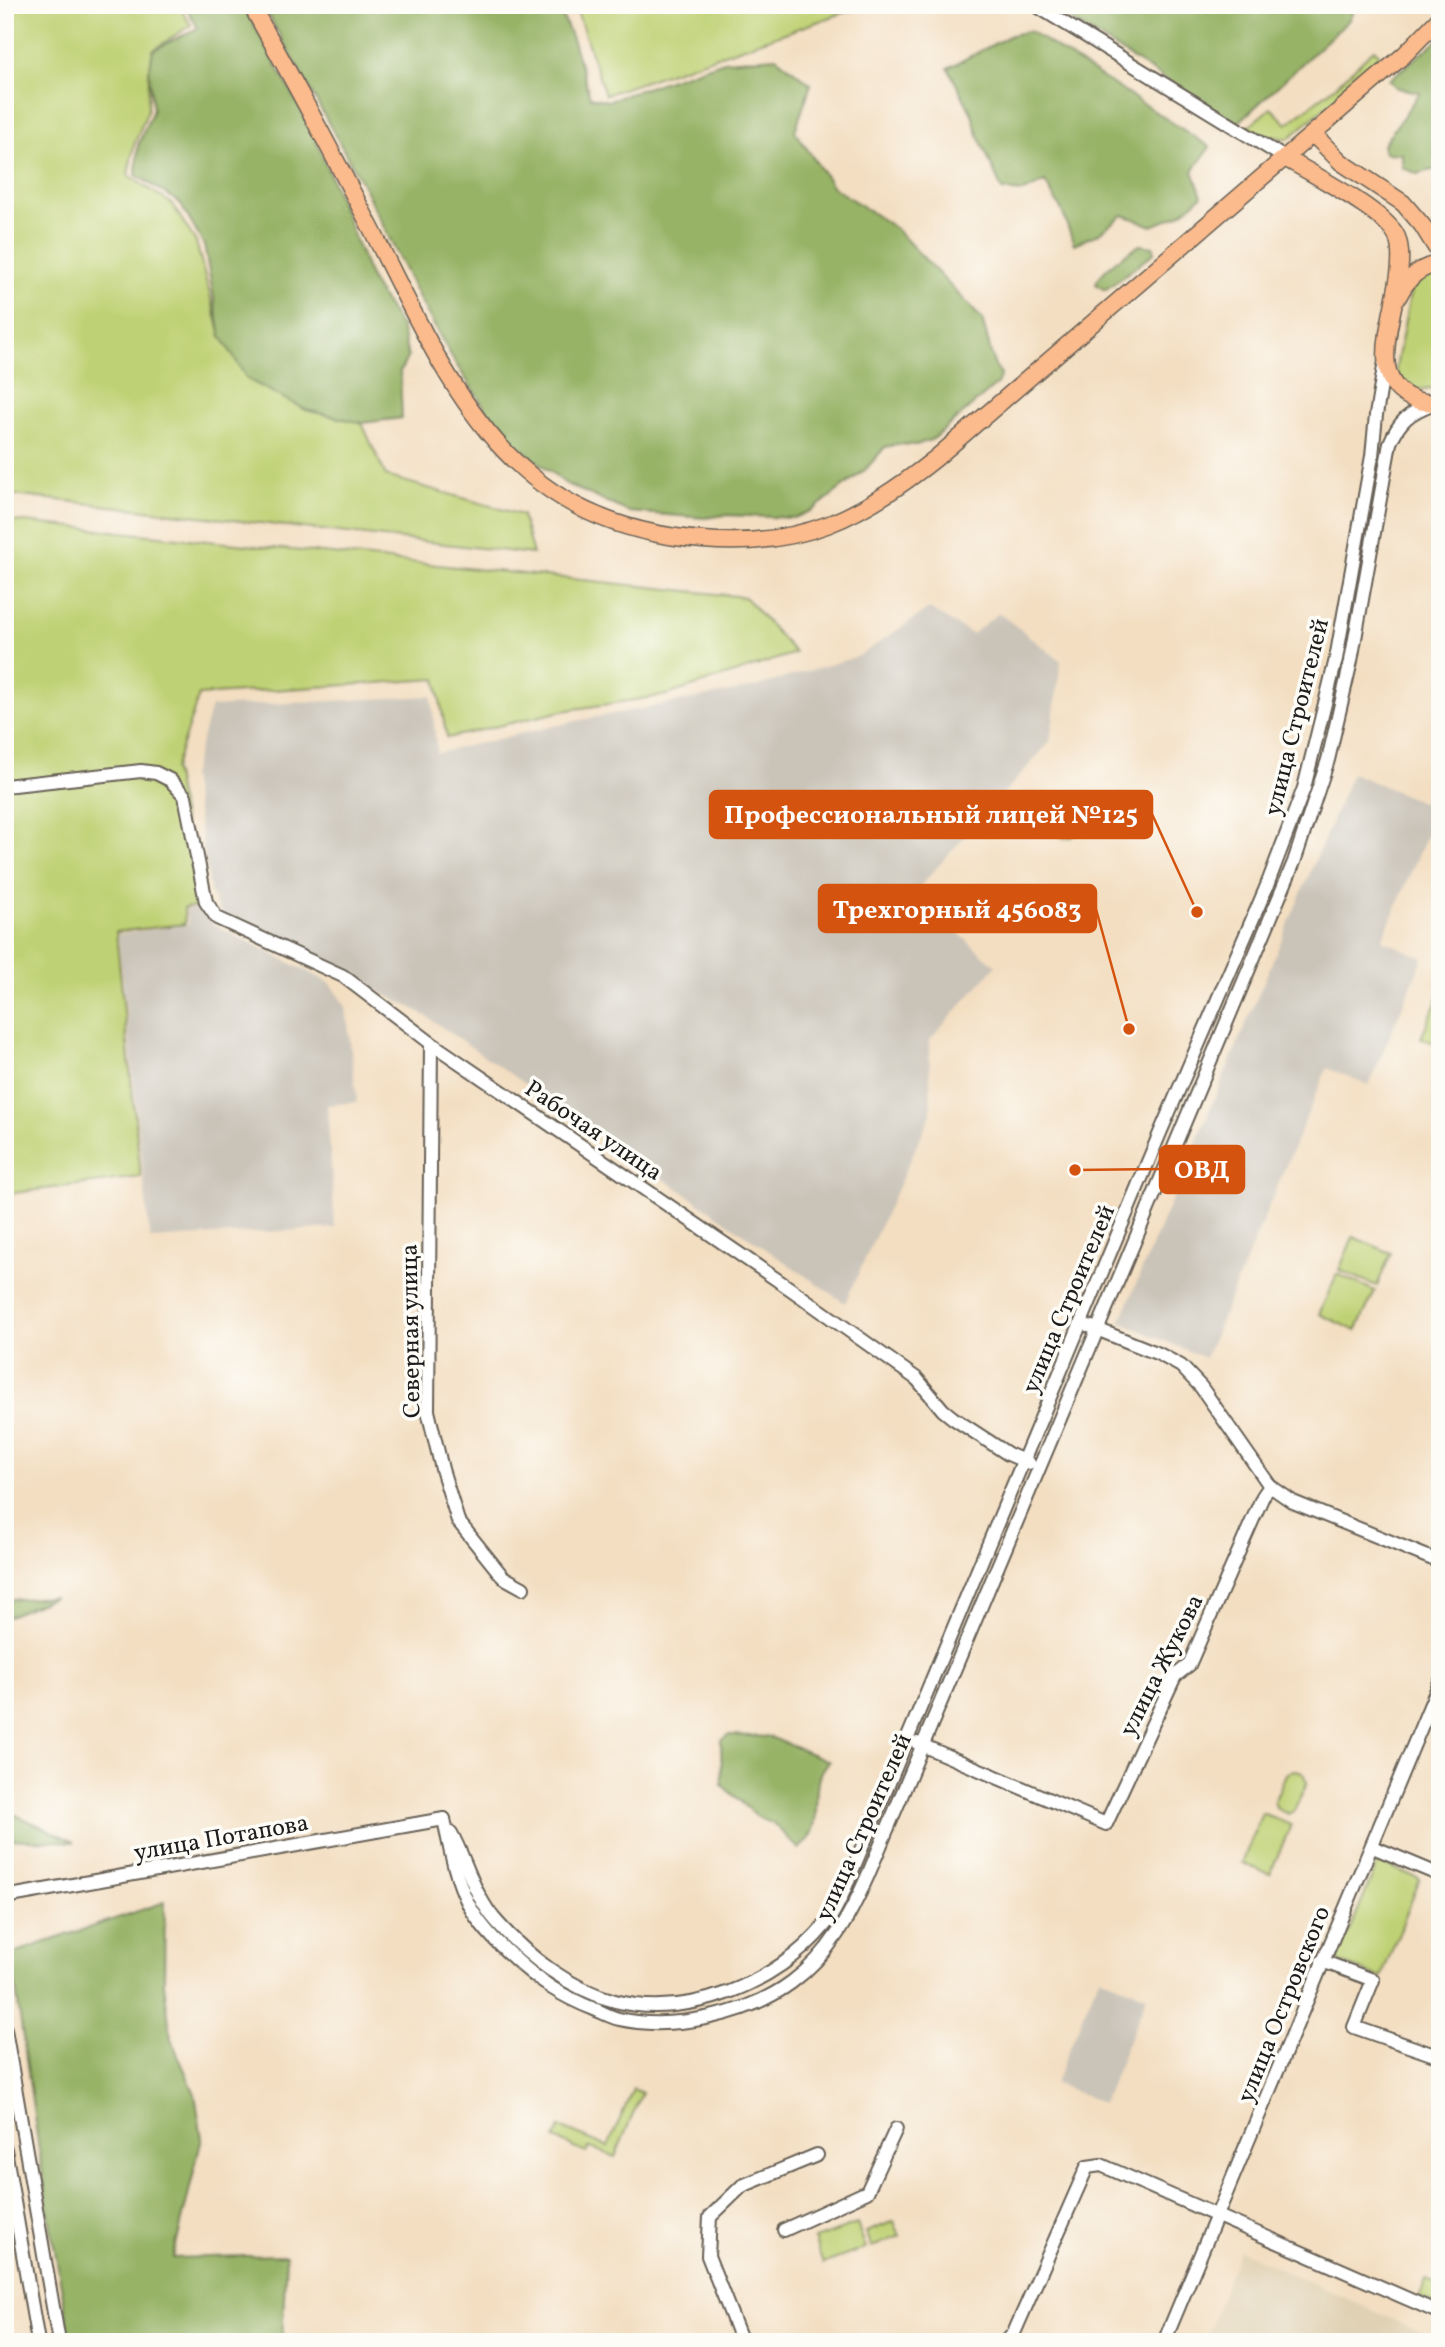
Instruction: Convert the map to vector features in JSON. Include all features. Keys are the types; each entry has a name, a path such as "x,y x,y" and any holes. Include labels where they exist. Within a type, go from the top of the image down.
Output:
{"main road":[{"path":"251,5 315,118 429,343 459,394 487,434 535,479 575,505 629,529 669,537 729,541 782,537 817,529 872,505 891,493 936,458 1313,134 1404,55 1440,18"},
{"path":"1313,134 1341,162 1404,203 1440,254"},
{"path":"1285,158 1329,183 1391,226 1398,238 1401,257 1386,354 1387,373 1395,387 1406,396 1419,401 1437,402"},
{"path":"1394,305 1408,279 1426,267 1440,264"}],"street":[{"path":"1035,5 1285,158"},
{"name":"улица Строителей","path":"444,1819 479,1898 496,1922 534,1957 572,1984 613,2000 633,2004 693,2002 748,1986 791,1959 825,1925 838,1903 1266,888 1304,788 1336,659 1372,456 1386,354"},
{"name":"улица Строителей","path":"444,1819 456,1876 470,1908 485,1930 528,1972 562,1996 618,2019 700,2019 761,2001 792,1983 834,1941 845,1925 922,1745 1280,895 1310,817 1328,760 1351,661 1391,443 1396,428 1404,419 1411,413 1437,402"},
{"name":"Рабочая улица","path":"5,786 141,771 156,773 170,780 186,796 206,902 217,918 343,976 431,1043 792,1290 917,1379 953,1418 1000,1449 1039,1467"},
{"name":"Северная улица","path":"431,1043 428,1411 458,1521 503,1577 523,1588"},
{"path":"1081,1323 1159,1354 1181,1366 1201,1387 1270,1486 1293,1502 1440,1562"},
{"name":"улица Жукова","path":"922,1745 1106,1824 1175,1676 1189,1665 1263,1496 1270,1486"},
{"name":"улица Островского","path":"1164,2342 1440,1682"},
{"path":"907,1740 922,1745"},
{"name":"улица Потапова","path":"5,1897 444,1819"},
{"path":"1373,1847 1440,1875"},
{"path":"1322,1961 1373,1980 1354,2027 1440,2057"},
{"path":"562,1996 572,1984"},
{"path":"5,2029 58,2342"},
{"path":"784,2230 867,2192 896,2129"},
{"path":"5,2149 38,2342"},
{"path":"742,2342 708,2256 710,2217 742,2186 817,2155"},
{"path":"1006,2342 1014,2333 1087,2167 1101,2165 1440,2313"}],"shaded area":[{"path":"929,609 972,634 999,613 1061,661 1050,742 913,894 996,966 929,1041 931,1114 845,1303 420,1012 220,912 211,894 191,777 211,707 431,696 437,753 581,720 751,688 859,656"},
{"path":"1352,773 1438,809 1382,940 1423,958 1369,1085 1327,1068 1205,1358 1120,1322"},
{"path":"201,907 215,925 330,983 346,1007 357,1102 327,1105 335,1228 150,1239 118,934 188,925 186,910"},
{"path":"1099,1977 1147,1996 1103,2103 1055,2083"},
{"path":"1239,2250 1438,2340 1205,2342"}],"green space":[{"path":"5,5 178,5 191,25 153,50 148,110 134,145 128,175 172,204 196,242 221,336 306,410 362,423 386,476 522,515 533,554 5,494"},
{"path":"185,5 243,5 313,132 372,282 401,327 408,356 400,372 402,418 362,423 306,410 247,379 221,336 204,245 180,203 136,175 138,145 153,110 149,73 153,50 198,28"},
{"path":"263,5 558,5 573,41 590,97 608,101 724,61 776,57 811,84 795,131 833,187 895,228 982,319 994,364 1001,374 997,384 933,439 916,445 898,444 885,447 866,469 813,510 794,518 725,515 705,518 629,512 566,484 518,446 487,411 454,361 420,300 364,187"},
{"path":"575,5 866,5 605,95"},
{"path":"1047,5 1355,5 1350,19 1237,124"},
{"path":"1030,31 1210,147 1193,171 1202,196 1179,215 1152,226 1123,215 1098,234 1074,244 1062,211 1045,182 1023,192 1002,190 972,114 948,68 1011,35"},
{"path":"1440,38 1440,168 1417,174 1402,167 1402,154 1385,153 1383,145 1420,92 1397,88 1389,80"},
{"path":"1374,49 1383,58 1288,139 1267,136 1246,128 1271,108 1287,124 1337,85"},
{"path":"1140,245 1154,247 1154,253 1105,290 1096,284 1108,268"},
{"path":"1431,273 1440,273 1440,386 1418,391 1402,383 1396,368 1411,289 1420,278"},
{"path":"5,520 745,597 795,653 667,695 562,711 447,738 436,679 199,695 174,769 199,906 184,908 185,924 116,932 141,1177 5,1194"},
{"path":"1063,816 1071,816 1078,823 1078,831 1071,838 1063,838 1056,831 1056,823"},
{"path":"1440,993 1440,1045 1421,1038"},
{"path":"1353,1237 1391,1253 1377,1286 1339,1270"},
{"path":"1337,1274 1375,1291 1356,1331 1319,1314"},
{"path":"54,1597 5,1618 5,1600"},
{"path":"729,1735 770,1737 829,1761 819,1777 814,1827 799,1849 775,1825 759,1818 722,1785 721,1740"},
{"path":"1292,1770 1305,1775 1307,1783 1294,1811 1288,1814 1277,1809 1274,1802 1286,1774"},
{"path":"5,1810 75,1842 5,1839"},
{"path":"1262,1813 1291,1825 1270,1874 1242,1863"},
{"path":"1378,1862 1420,1879 1381,1978 1337,1961"},
{"path":"165,1902 164,1983 171,2039 195,2094 202,2138 173,2258 286,2255 282,2342 71,2342 47,2206 11,1954"},
{"path":"633,2089 642,2093 615,2157 589,2147 586,2153 555,2139 560,2127 608,2147"},
{"path":"894,2221 900,2236 872,2247 866,2232"},
{"path":"857,2224 866,2248 823,2264 814,2239"},
{"path":"1426,2280 1440,2286 1440,2306 1419,2298"}],"place":[{"name":"Профессиональный лицей №125","path":"1197,912"},
{"name":"Трехгорный 456083","path":"1129,1029"},
{"name":"ОВД","path":"1075,1170"}]}
